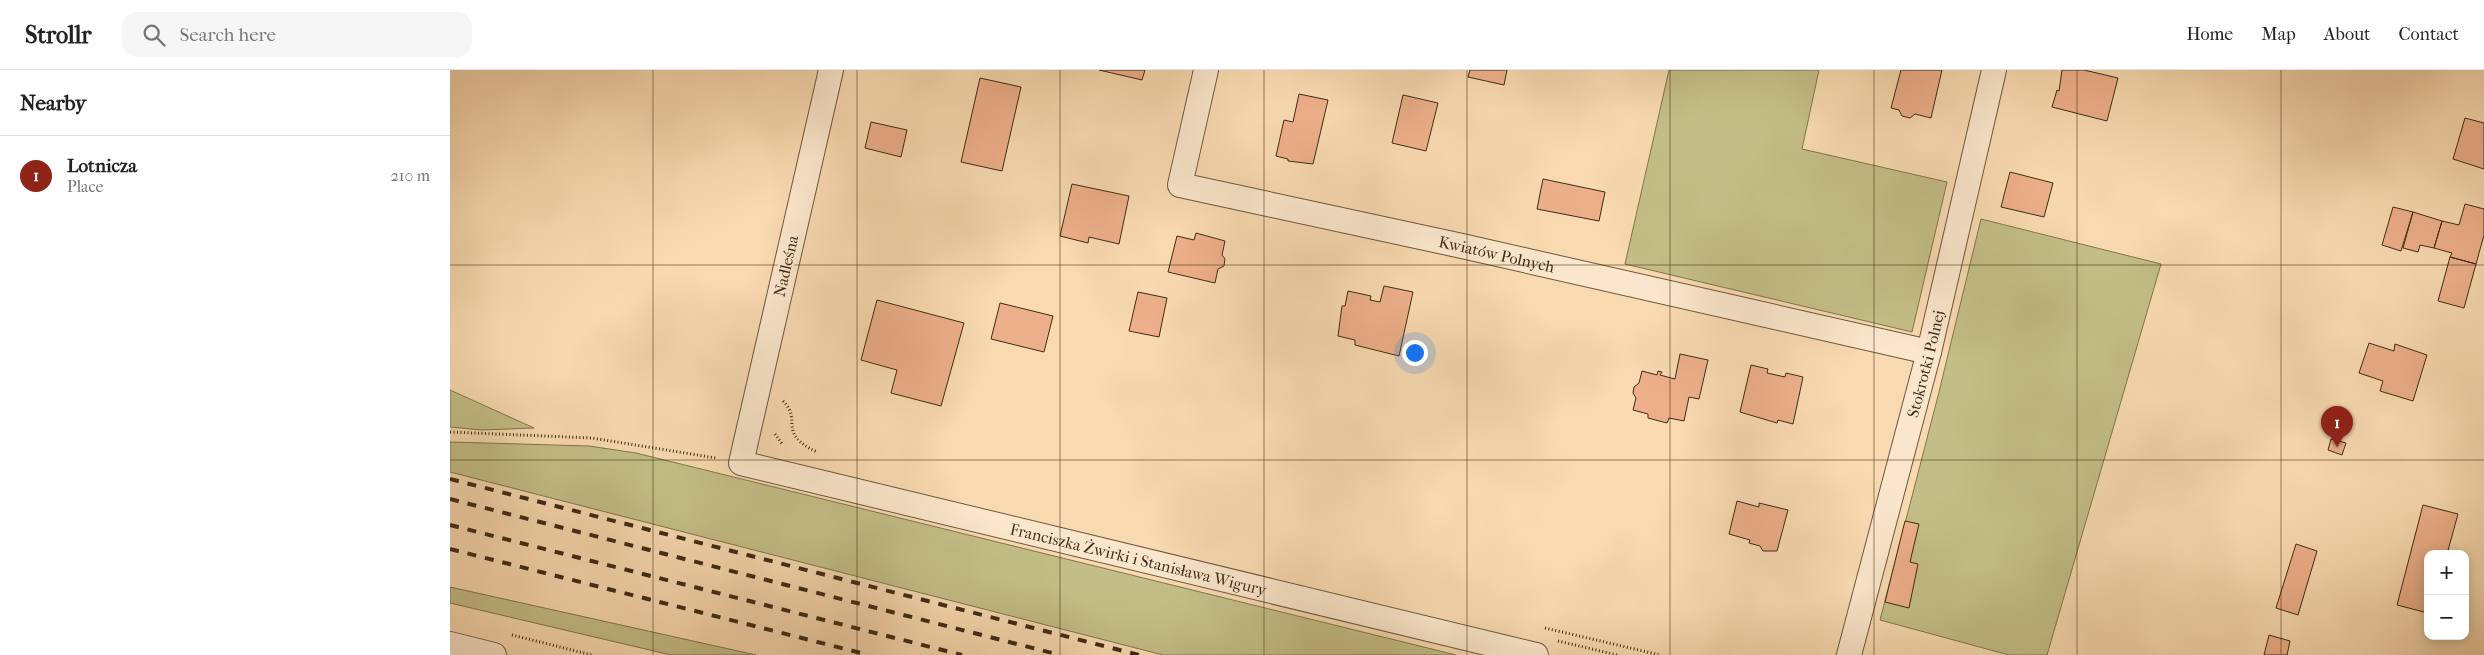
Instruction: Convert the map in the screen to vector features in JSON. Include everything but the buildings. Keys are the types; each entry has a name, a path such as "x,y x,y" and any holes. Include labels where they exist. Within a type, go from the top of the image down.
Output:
{"street":[{"name":"Nadleśna","path":"741,463 831,70"},
{"name":"Kwiatów Polnych","path":"1206,70 1180,186 1462,246 1929,352"},
{"name":"Stokrotki Polnej","path":"1849,655 1929,352 1994,70"},
{"name":"Franciszka Żwirki i Stanisława Wigury","path":"741,463 1544,647"},
{"path":"450,644 494,655"}],"path":[{"path":"758,393 783,401 791,412 792,429 796,439 808,448 826,454"},
{"path":"774,429 787,450"},
{"path":"450,432 592,438 741,463"},
{"path":"1536,626 1660,655"},
{"path":"507,634 592,655"},
{"path":"1544,647 1618,655"}],"shaded area":[{"path":"1669,70 1819,70 1802,149 1947,182 1912,332 1625,264"},
{"path":"1981,219 2161,264 2047,655 2009,655 1880,620 1938,396"},
{"path":"450,390 534,428 482,430 450,427"},
{"path":"450,442 589,446 636,453 1456,655 1163,655 450,472"},
{"path":"450,587 756,655 671,655 450,603"}],"railway":[{"path":"450,479 1139,655"},
{"path":"450,499 1060,655"},
{"path":"450,525 962,655"},
{"path":"450,549 869,655"}],"place":[{"name":"Lotnicza","path":"2337,447"}]}
